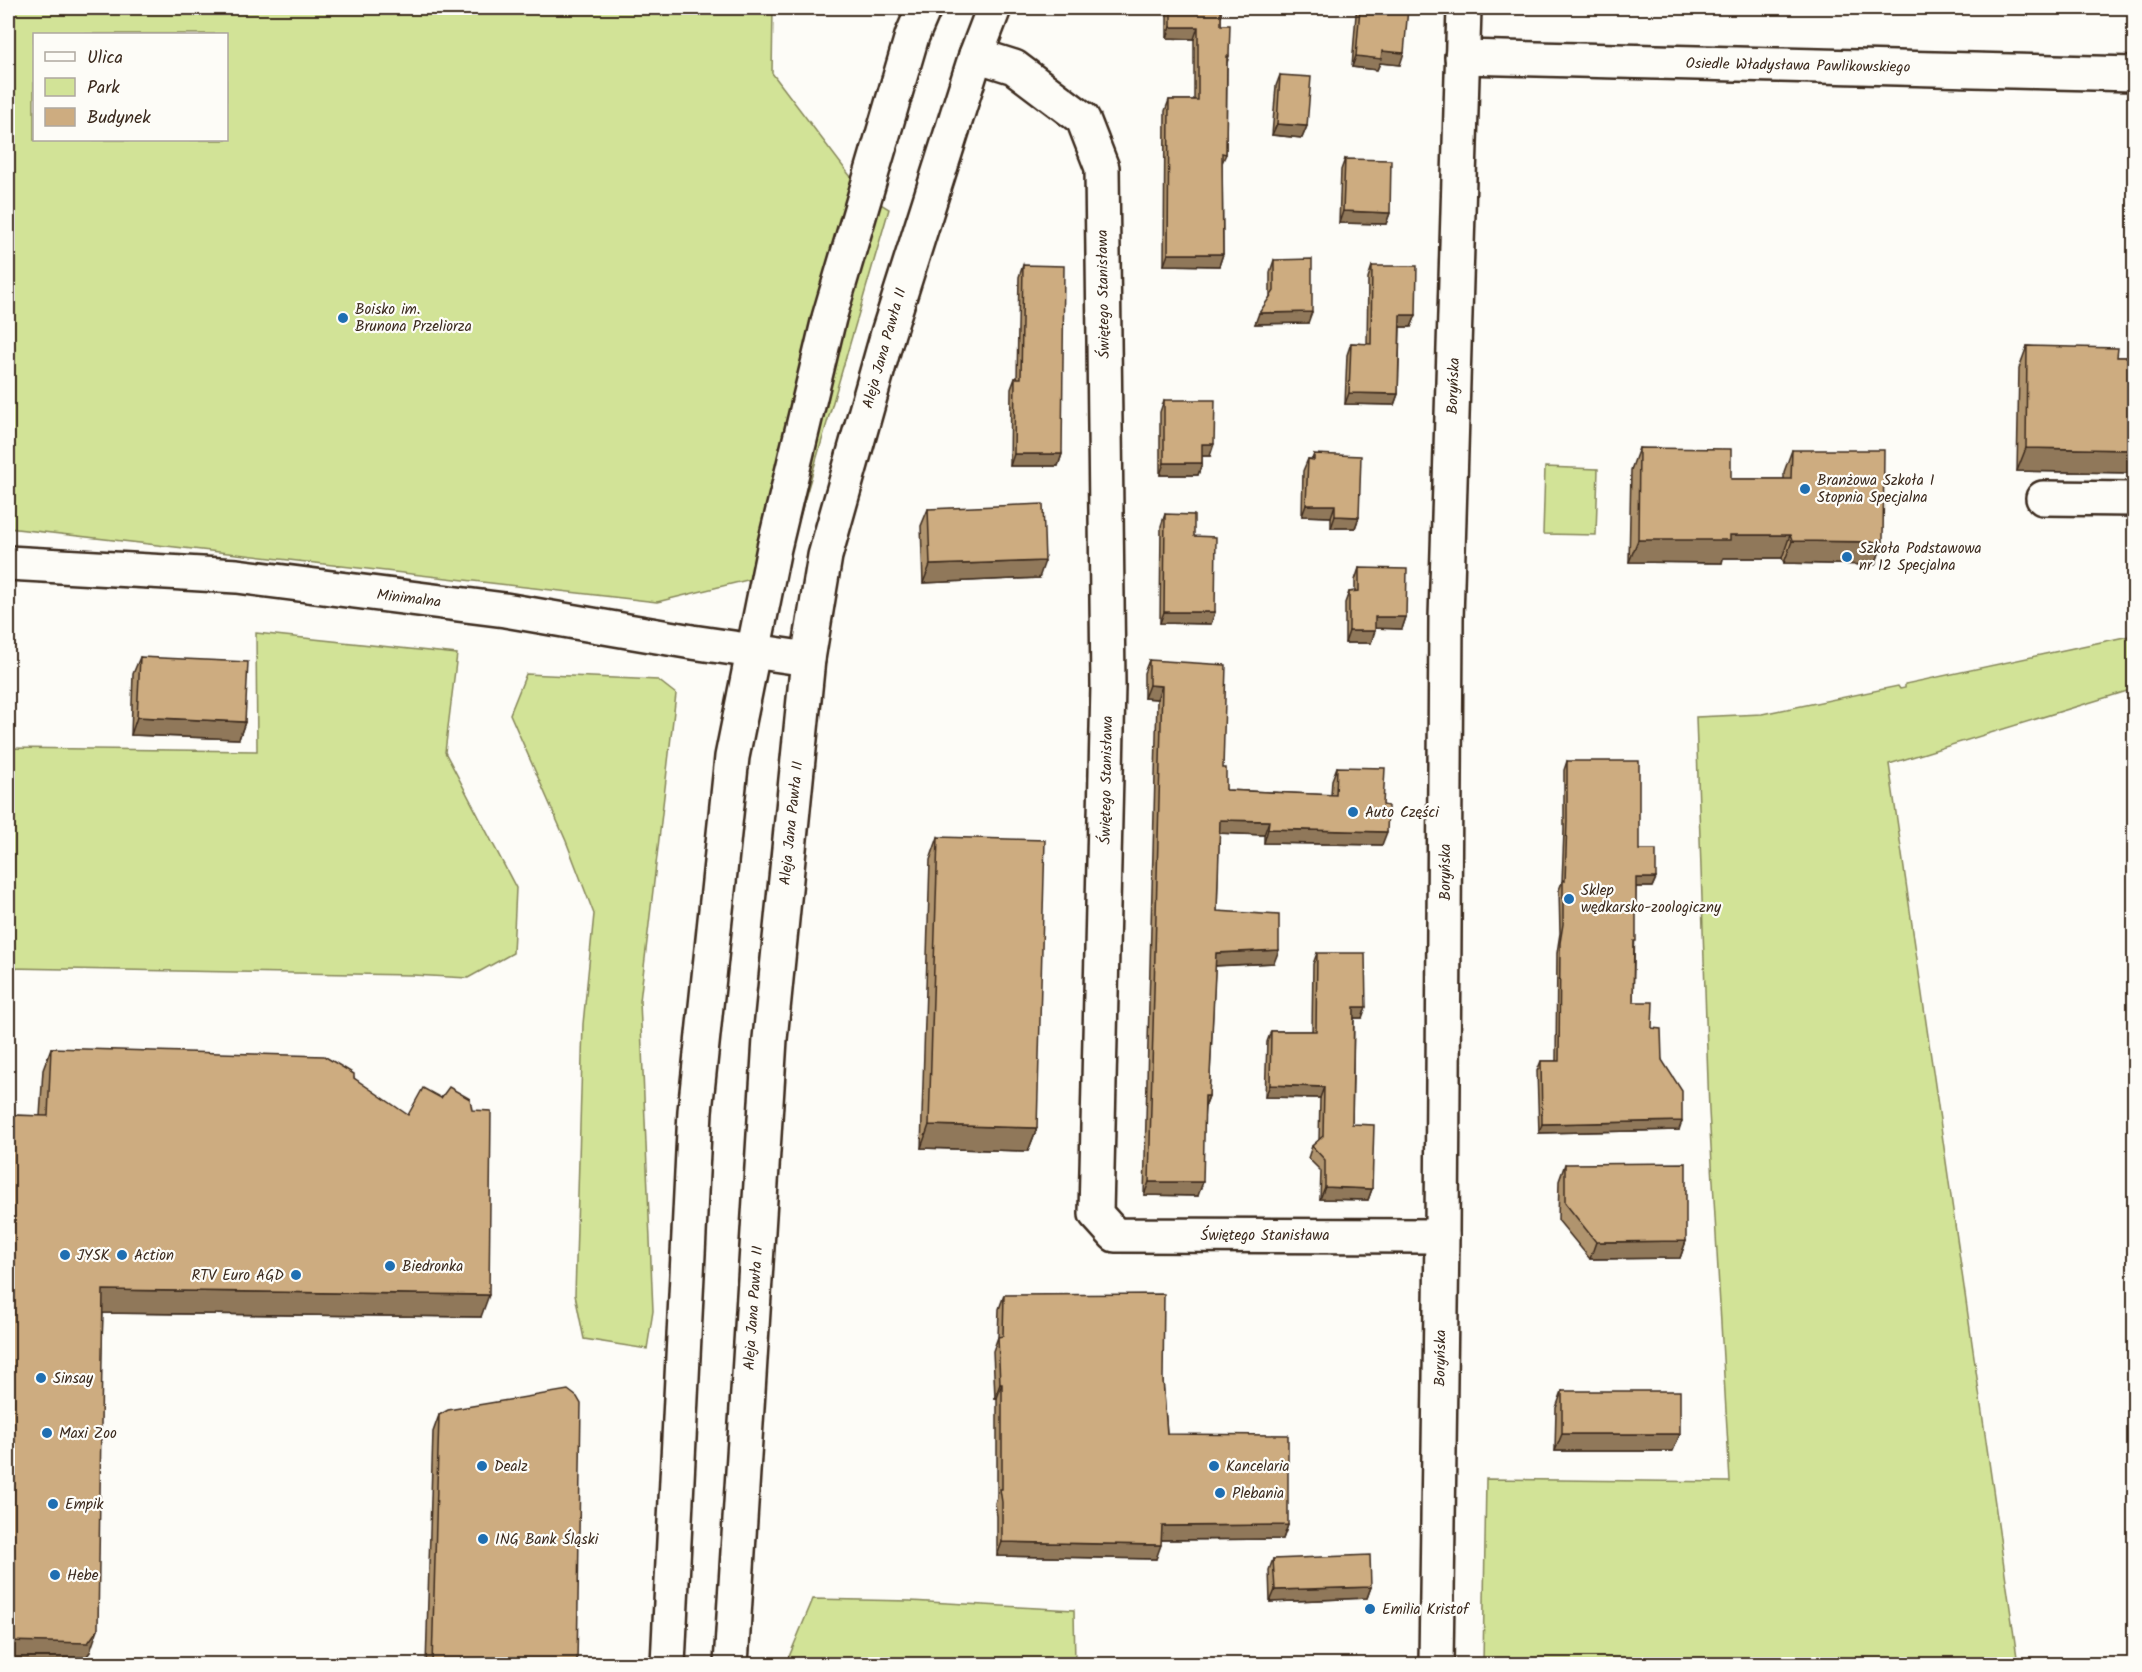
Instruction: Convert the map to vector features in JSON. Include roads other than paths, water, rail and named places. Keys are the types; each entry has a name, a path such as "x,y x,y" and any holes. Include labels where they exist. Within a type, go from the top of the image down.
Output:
{"street":[{"path":"668,1665 695,1111 732,757 774,548 829,318 912,36 924,8"},
{"name":"Aleja Jana Pawła II","path":"730,1665 770,1039 808,659 825,556 888,333 976,55 994,8"},
{"name":"Boryńska","path":"1436,1665 1442,1236 1446,627 1464,8"},
{"name":"Świętego Stanisława","path":"976,55 1014,67 1083,119 1102,168 1108,685 1096,1214 1116,1235 1442,1236"},
{"name":"Osiedle Władysława Pawlikowskiego","path":"1462,57 2134,74"},
{"path":"2043,498 2134,500"},
{"name":"Minimalna","path":"8,563 237,576 505,610 808,659"}],"place":[{"name":"Boisko im. Brunona Przeliorza","path":"343,318"},
{"name":"Branżowa Szkoła I Stopnia Specjalna","path":"1805,489"},
{"name":"Szkoła Podstawowa nr 12 Specjalna","path":"1847,557"},
{"name":"Auto Części","path":"1353,812"},
{"name":"Sklep wędkarsko-zoologiczny","path":"1569,899"},
{"name":"JYSK","path":"65,1255"},
{"name":"Action","path":"122,1255"},
{"name":"Biedronka","path":"390,1266"},
{"name":"RTV Euro AGD","path":"296,1275"},
{"name":"Sinsay","path":"41,1378"},
{"name":"Maxi Zoo","path":"47,1433"},
{"name":"Dealz","path":"482,1466"},
{"name":"Kancelaria","path":"1214,1466"},
{"name":"Plebania","path":"1220,1493"},
{"name":"Empik","path":"53,1504"},
{"name":"ING Bank Śląski","path":"483,1539"},
{"name":"Hebe","path":"55,1575"},
{"name":"Emilia Kristof","path":"1370,1609"}]}
